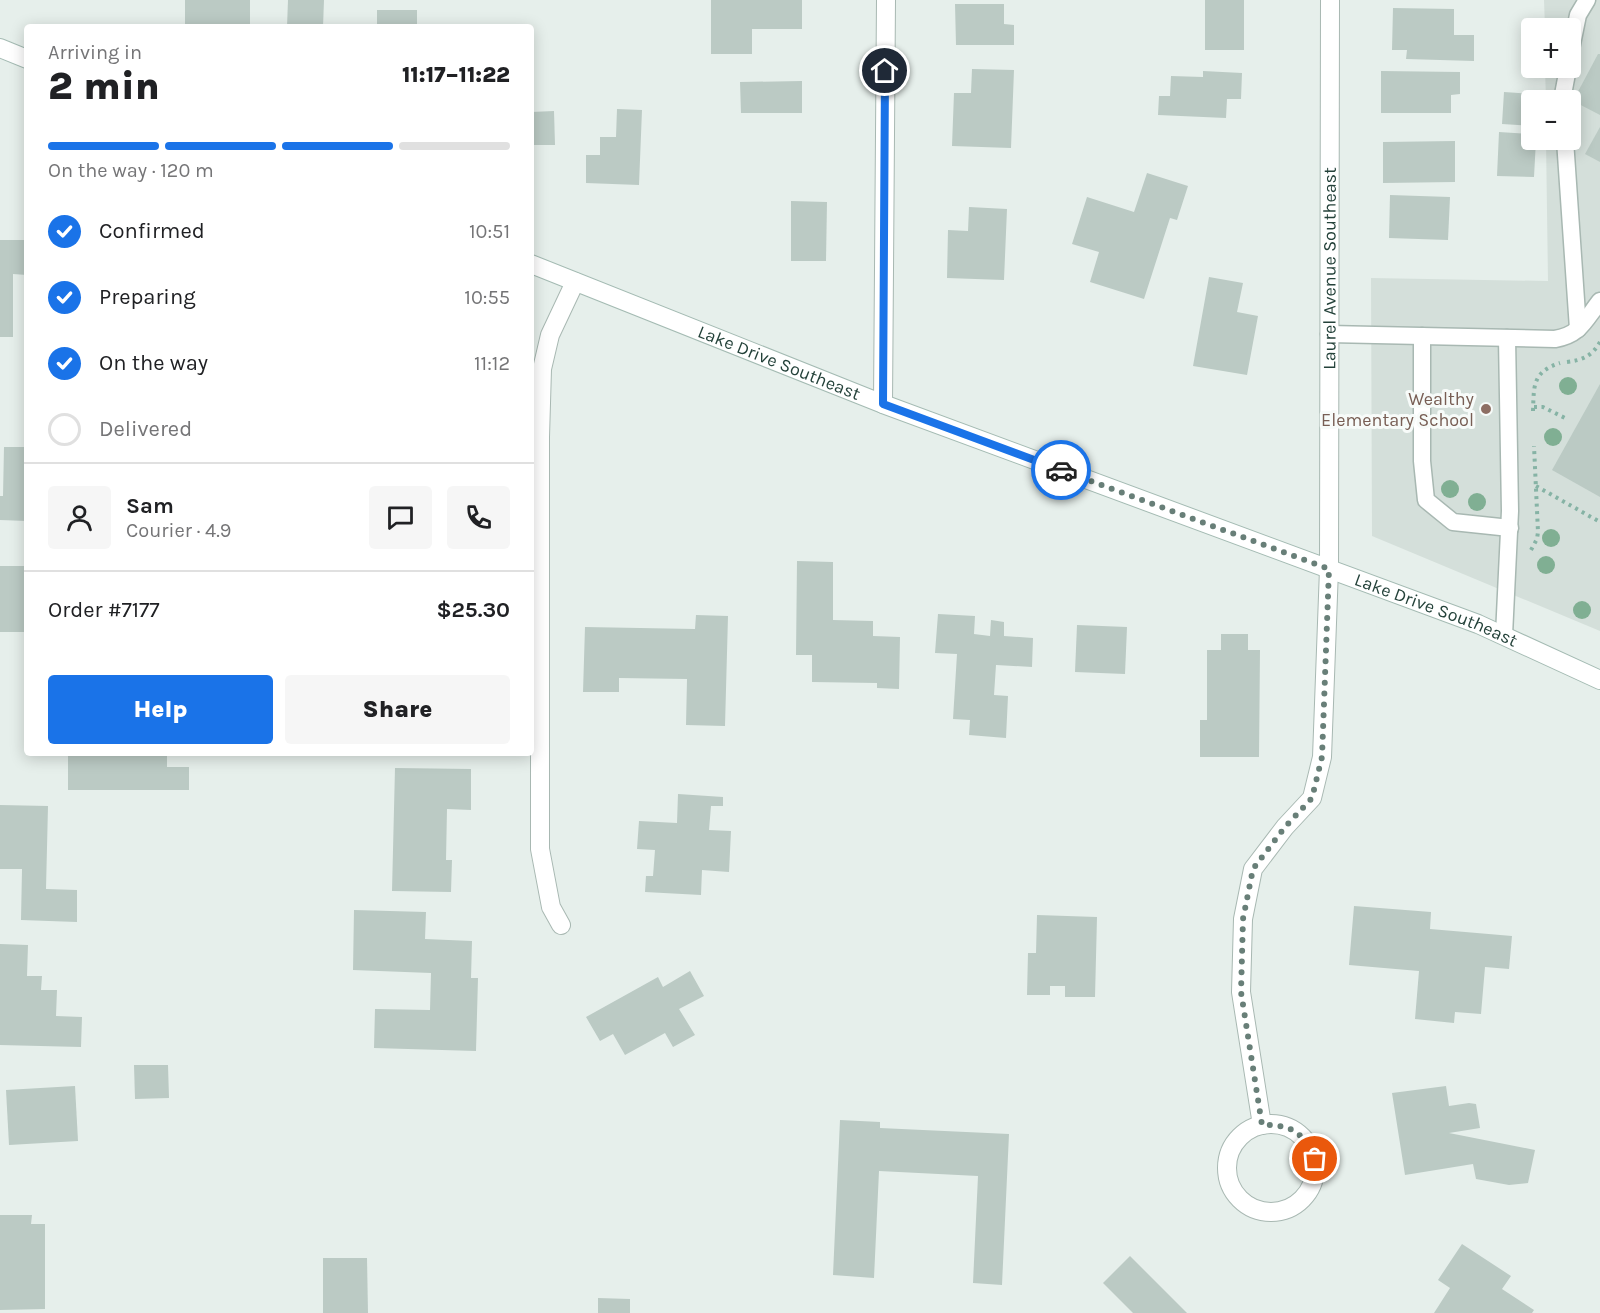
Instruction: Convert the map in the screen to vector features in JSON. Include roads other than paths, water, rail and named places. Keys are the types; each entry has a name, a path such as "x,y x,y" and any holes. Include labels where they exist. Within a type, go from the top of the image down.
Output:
{"street":[{"path":"883,404 886,0"},
{"name":"Laurel Avenue Southeast","path":"1262,1125 1241,992 1243,919 1253,869 1285,827 1312,798 1322,757 1329,569 1330,0"},
{"path":"0,48 24,58"},
{"name":"Lake Drive Southeast","path":"534,265 883,404 1503,635 1600,680"},
{"path":"561,925 551,907 540,849 540,437 542,369 550,335 575,282"},
{"path":"1280,1124 1295,1131 1308,1143 1315,1159 1315,1176 1308,1192 1296,1204 1280,1211 1263,1212 1247,1205 1234,1193 1228,1177 1227,1160 1234,1144 1246,1131 1262,1125 1280,1124"}],"lane":[{"path":"1577,18 1587,0"},
{"path":"1566,150 1578,329"},
{"path":"1329,334 1555,339 1571,336 1600,301"},
{"path":"1422,336 1422,461 1426,500 1453,522 1510,528"},
{"path":"1503,635 1510,528 1507,338"}],"place":[{"name":"Wealthy Elementary School","path":"1486,409"}]}
